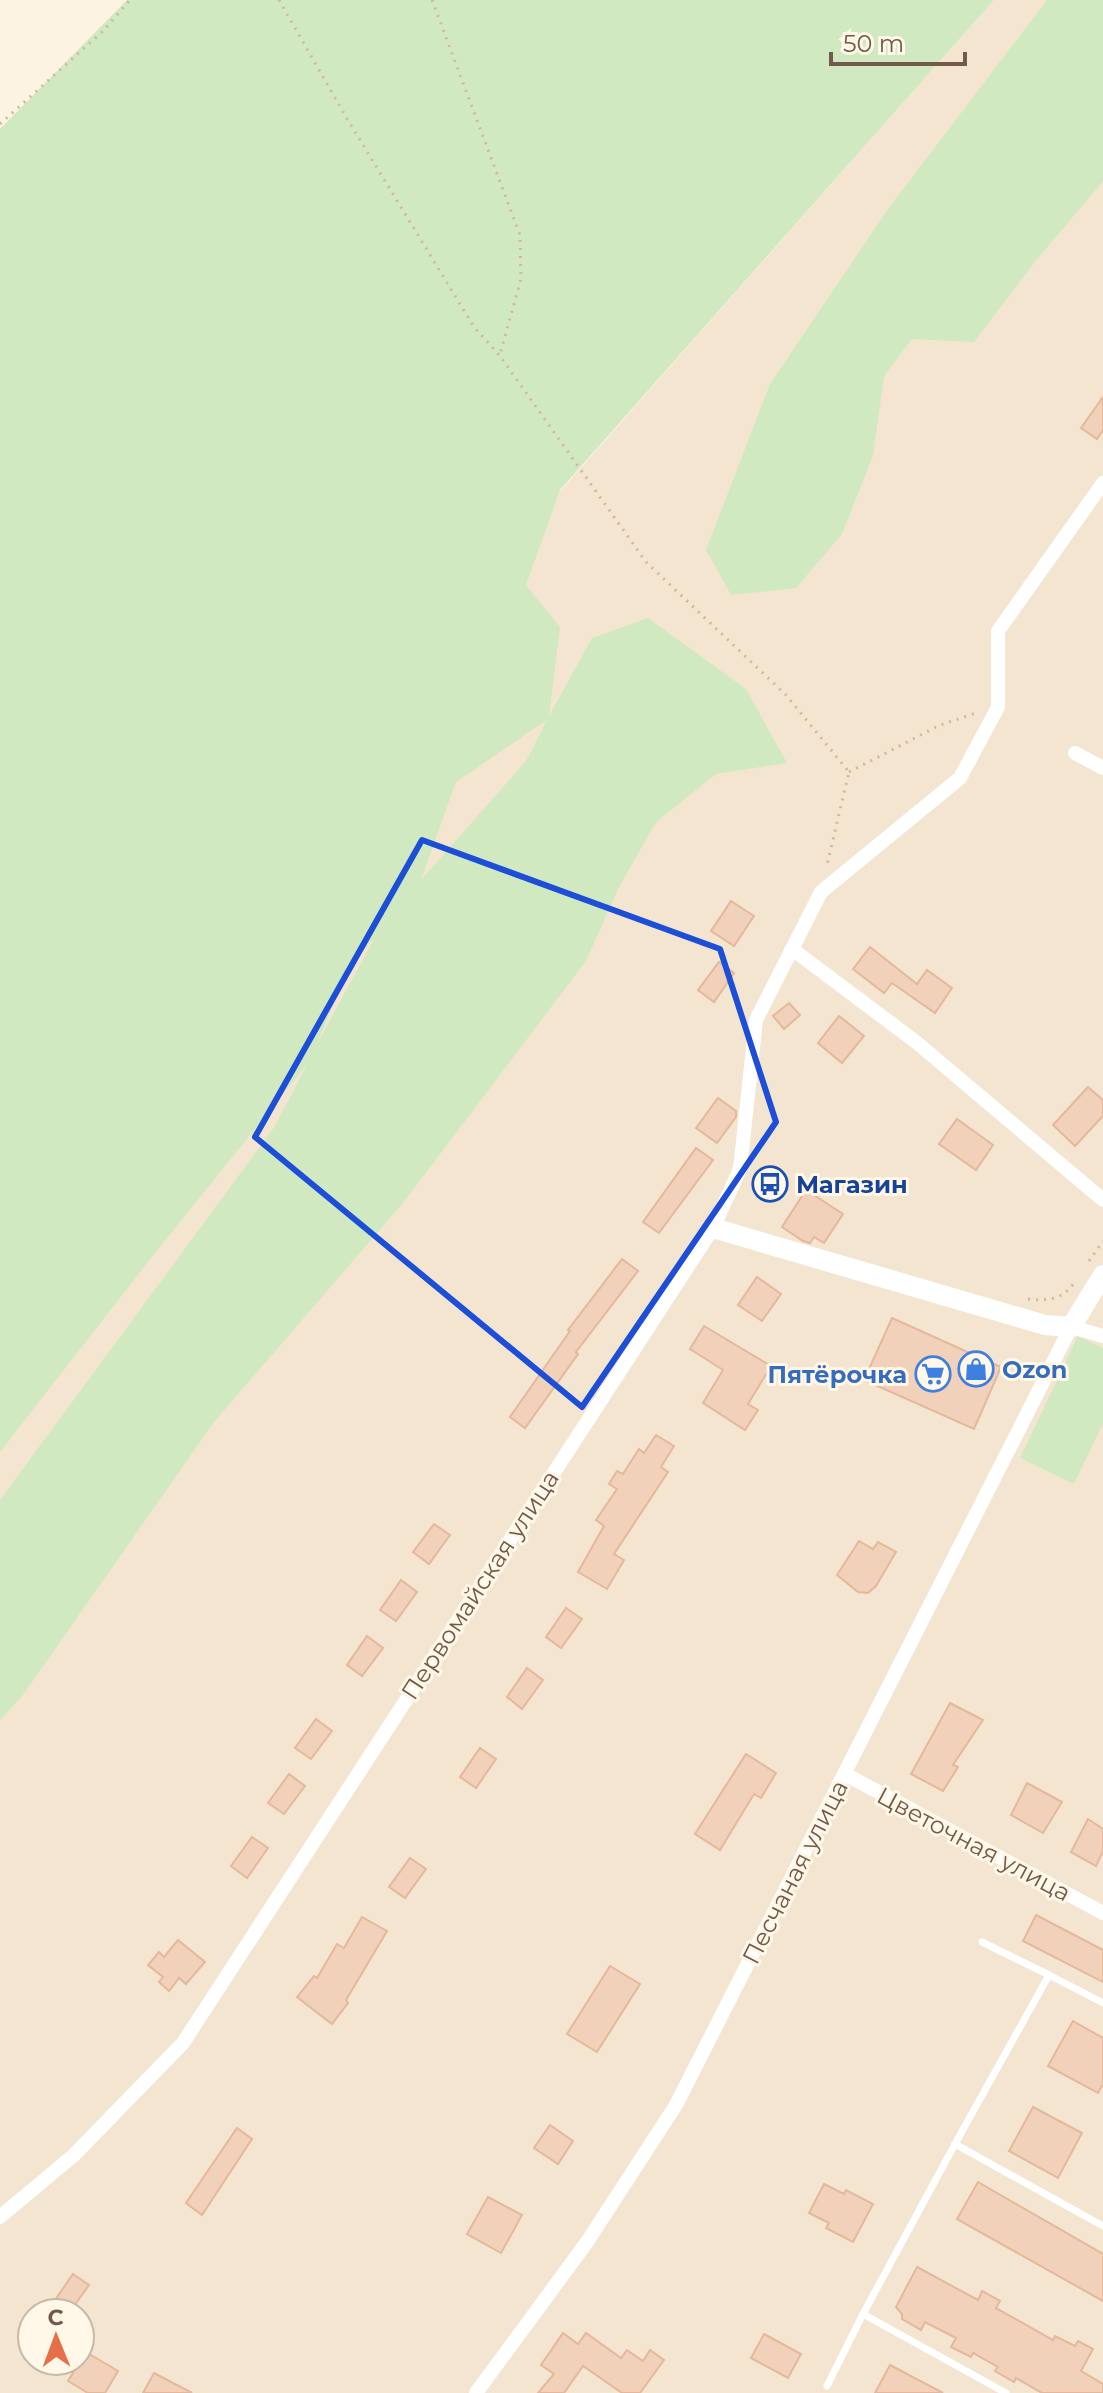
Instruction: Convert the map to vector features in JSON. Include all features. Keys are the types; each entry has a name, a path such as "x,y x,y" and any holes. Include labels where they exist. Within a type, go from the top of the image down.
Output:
{"street":[{"path":"821,892 960,778 998,707 998,631 1103,483"},
{"path":"1075,753 1103,768"},
{"name":"Первомайская улица","path":"0,2217 74,2155 183,2043 713,1228 740,1169 756,1020 821,892"},
{"path":"792,949 916,1042 1103,1200"},
{"path":"713,1228 1045,1325 1071,1327 1103,1336"},
{"path":"1071,1327 1094,1270"},
{"name":"Песчаная улица","path":"476,2393 587,2242 676,2105 1071,1327"},
{"name":"Цветочная улица","path":"845,1774 1103,1913"}],"lane":[{"path":"982,1942 1103,2003"},
{"path":"827,2386 863,2314 1049,1975"},
{"path":"955,2144 1103,2226"},
{"path":"863,2314 1006,2393"}],"path":[{"path":"0,124 102,32 130,0"},
{"path":"279,0 474,327 500,356 646,562 786,695 849,772"},
{"path":"432,0 520,235 521,279 500,356"},
{"path":"821,892 849,772 940,725 998,707"},
{"path":"1094,1270 1103,1241"},
{"path":"1019,1298 1047,1300 1058,1297 1068,1292 1076,1279"}],"highlighted area":[{"path":"422,840 720,949 776,1122 582,1407 255,1137"}],"shaded area":[{"path":"994,0 1103,0 1103,2393 0,2393 0,1126"}],"green space":[{"path":"127,0 994,0 560,490 526,585 560,627 549,716 592,638 648,618 746,689 787,763 716,774 656,822 618,889 586,961 403,1203 214,1422 23,1695 0,1720 0,1500 273,1129 308,1063 0,1452 0,129","holes":["547,720 526,761 421,880 456,782","373,941 316,1046 348,970"]},
{"path":"1047,0 1103,0 1103,181 1034,263 974,342 912,339 884,376 873,456 842,534 796,588 731,595 706,550 770,384 888,209"},
{"path":"1078,1336 1103,1348 1103,1423 1074,1484 1020,1458"}],"building":[{"path":"1103,397 1103,430 1097,439 1081,428"},
{"path":"731,901 754,916 734,946 711,931"},
{"path":"870,947 917,984 927,970 952,988 935,1013 892,983 884,993 853,969"},
{"path":"719,962 734,973 714,1002 698,990"},
{"path":"789,1003 800,1015 784,1029 773,1016"},
{"path":"839,1016 864,1036 842,1063 818,1043"},
{"path":"1088,1087 1103,1100 1103,1116 1075,1146 1053,1125"},
{"path":"718,1098 736,1111 736,1117 717,1143 696,1128"},
{"path":"957,1119 993,1145 976,1170 939,1144"},
{"path":"696,1148 713,1160 659,1233 643,1222"},
{"path":"806,1190 843,1214 824,1243 814,1237 810,1243 803,1241 782,1227"},
{"path":"622,1259 638,1271 576,1352 578,1354 525,1428 510,1417 568,1330"},
{"path":"757,1277 781,1294 762,1321 738,1305"},
{"name":"Пятёрочка","path":"892,1318 1001,1367 974,1429 864,1380"},
{"path":"704,1326 771,1366 748,1404 758,1410 745,1430 703,1403 723,1370 690,1349"},
{"path":"656,1435 674,1446 661,1467 668,1472 614,1554 624,1560 607,1589 578,1572 604,1526 596,1520 617,1489 609,1484 617,1471 623,1474 639,1449 644,1453"},
{"path":"434,1524 450,1535 429,1564 413,1552"},
{"path":"859,1541 873,1549 878,1542 896,1552 876,1586 868,1593 858,1592 837,1575"},
{"path":"401,1580 417,1592 396,1621 380,1610"},
{"path":"566,1608 582,1619 561,1648 546,1637"},
{"path":"367,1636 383,1648 362,1676 347,1665"},
{"path":"527,1668 543,1680 522,1709 507,1697"},
{"path":"950,1703 983,1720 953,1765 958,1767 943,1791 911,1774"},
{"path":"316,1719 332,1731 311,1759 295,1748"},
{"path":"480,1748 496,1759 476,1788 460,1777"},
{"path":"746,1754 776,1773 761,1798 754,1794 720,1850 695,1834"},
{"path":"289,1774 305,1786 284,1814 268,1803"},
{"path":"1027,1783 1062,1802 1043,1833 1011,1815"},
{"path":"1088,1819 1103,1829 1103,1851 1096,1866 1071,1852"},
{"path":"252,1837 268,1848 247,1878 231,1866"},
{"path":"410,1858 426,1869 405,1898 389,1887"},
{"path":"1036,1915 1103,1950 1103,1982 1023,1941"},
{"path":"362,1917 387,1931 346,2000 348,2003 332,2024 297,1997 314,1976 317,1978 337,1944 344,1948"},
{"path":"178,1940 205,1962 186,1984 179,1978 169,1991 159,1982 163,1977 148,1965 159,1952 164,1957"},
{"path":"610,1966 640,1984 597,2052 567,2034"},
{"path":"1073,2021 1103,2038 1103,2084 1098,2093 1048,2066"},
{"path":"1033,2107 1082,2133 1058,2178 1009,2151"},
{"path":"550,2125 573,2141 558,2164 534,2148"},
{"path":"237,2128 252,2139 202,2215 186,2203"},
{"path":"978,2182 1103,2254 1103,2301 957,2219"},
{"path":"824,2184 844,2194 846,2190 873,2204 853,2242 826,2228 829,2223 809,2213"},
{"path":"488,2197 522,2215 501,2253 467,2234"},
{"path":"917,2267 978,2300 982,2291 1000,2301 996,2308 1053,2340 1055,2336 1075,2346 1078,2341 1093,2349 1081,2371 1103,2384 1103,2393 1042,2393 1016,2378 1014,2382 995,2371 998,2367 973,2353 971,2357 951,2347 956,2338 925,2322 921,2330 902,2319 896,2307"},
{"path":"73,2274 89,2285 80,2297 57,2297"},
{"path":"563,2333 578,2344 586,2333 621,2358 627,2350 643,2361 650,2350 664,2360 640,2393 622,2393 583,2366 564,2393 538,2393 554,2374 541,2365"},
{"path":"764,2334 801,2354 788,2378 751,2358"},
{"path":"96,2358 118,2371 105,2393 88,2393 68,2381 70,2377 96,2377"},
{"path":"890,2365 943,2393 875,2393"},
{"path":"154,2373 192,2393 143,2393"}],"place":[{"name":"Магазин","path":"770,1184"},
{"name":"Ozon","path":"976,1369"},
{"name":"Пятёрочка","path":"933,1374"}]}
